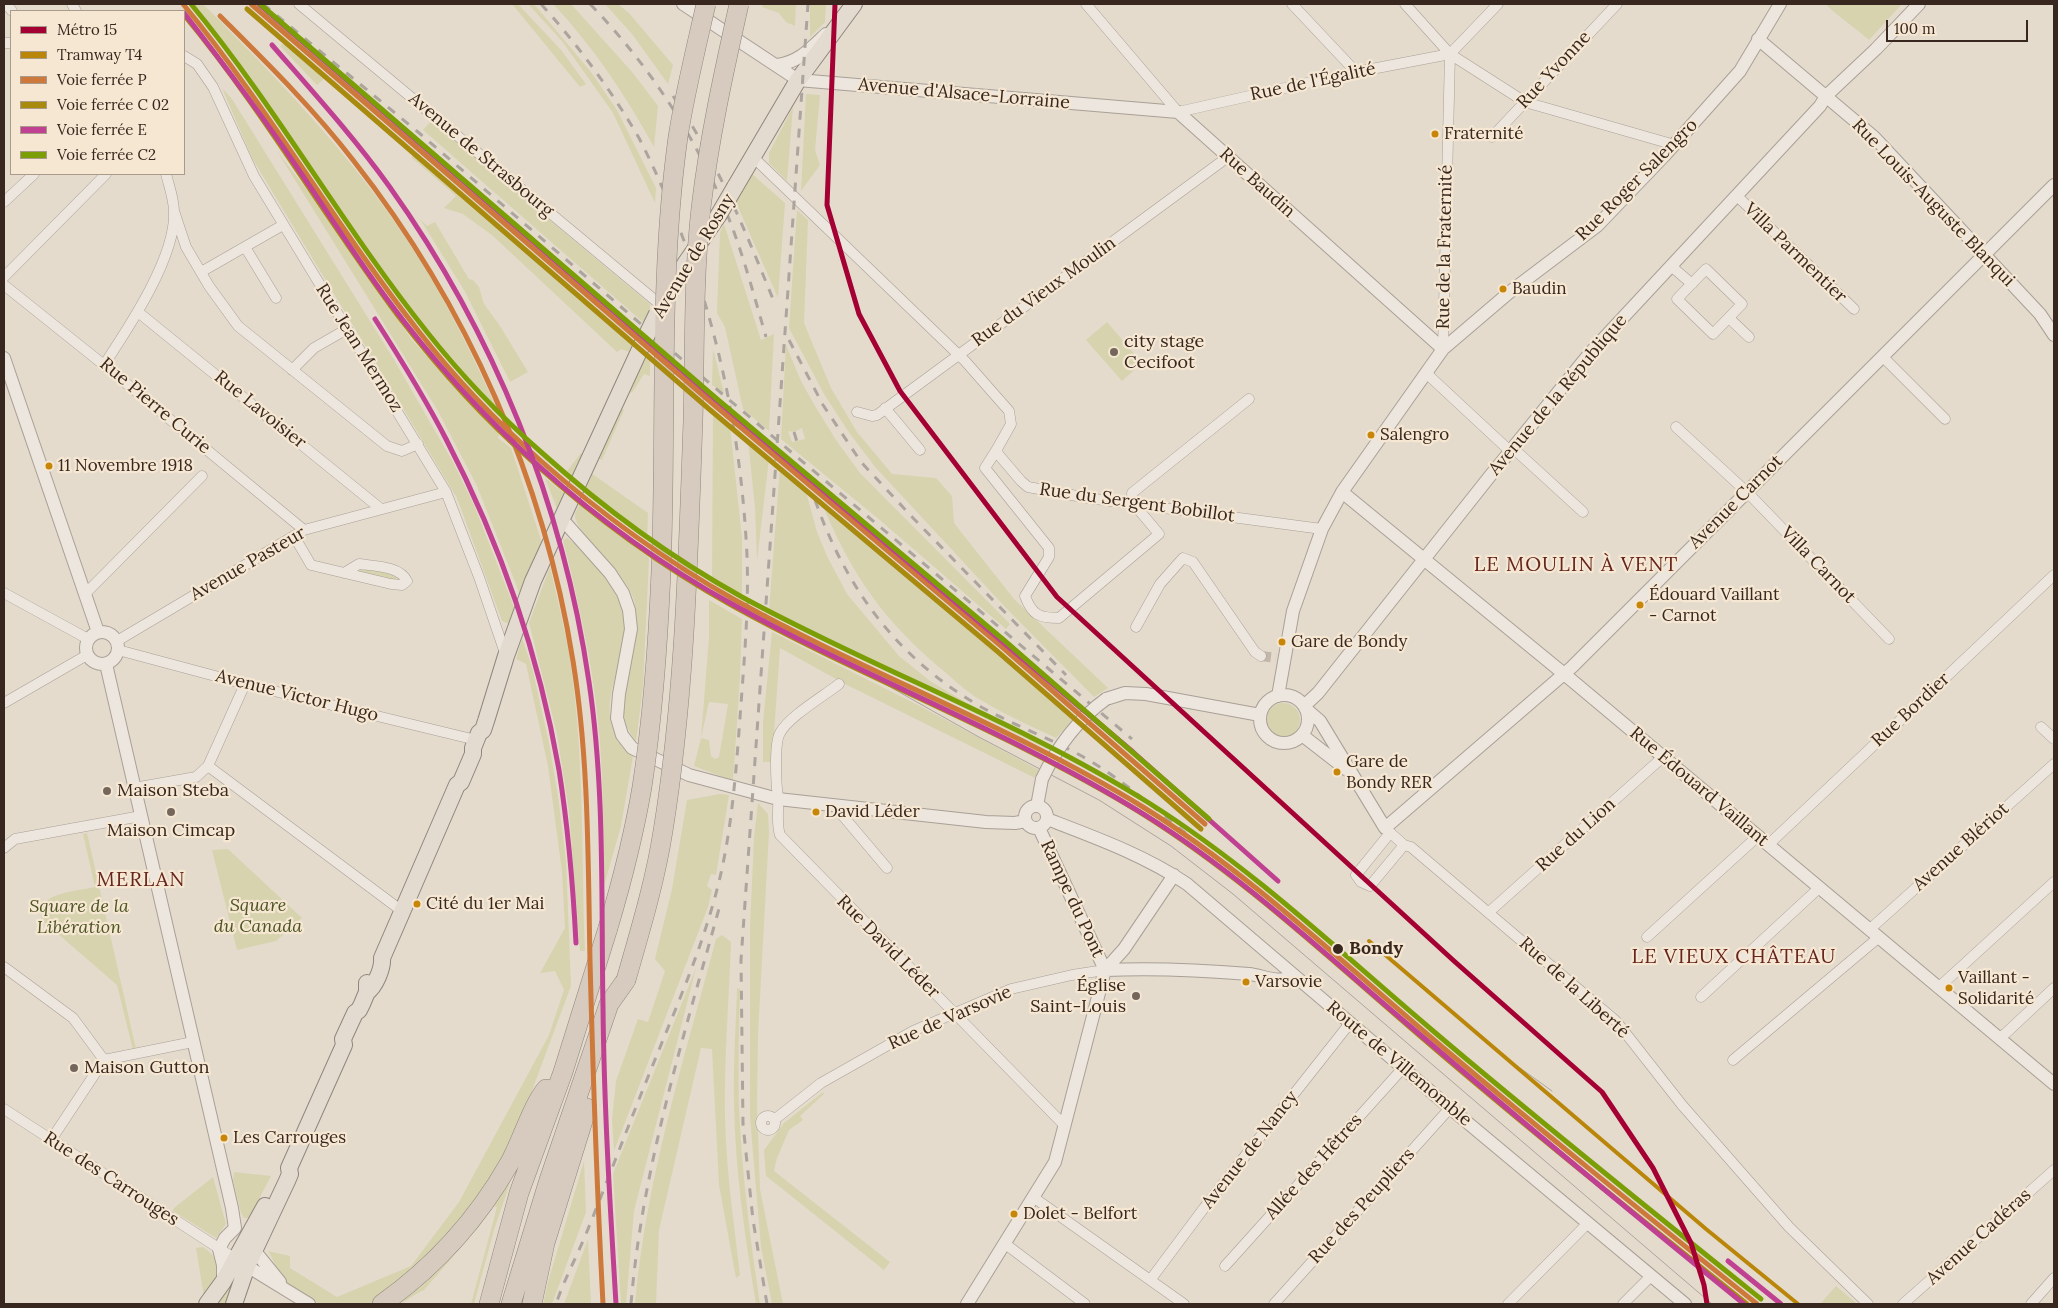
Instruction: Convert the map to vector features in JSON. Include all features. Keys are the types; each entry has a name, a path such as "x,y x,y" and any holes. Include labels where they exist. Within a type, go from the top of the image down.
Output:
{"highway":[{"path":"489,1304 519,1194 563,1072 623,878 641,788 652,706 661,570 667,263 672,199 678,138 686,86 706,4"},
{"path":"532,1304 545,1243 600,1063 620,1008 626,980 648,906 663,833 676,737 686,616 696,289 701,209 718,96 739,4"},
{"path":"512,1304 546,1189 609,1004 626,980"},
{"path":"382,1304 426,1269 461,1234 485,1202 510,1163 544,1090 563,1072"}],"main road":[{"name":"Avenue de Rosny","path":"234,1304 246,1248 284,1172 289,1168 344,1045 343,1040 350,1022 359,1010 367,992 366,987 378,961 382,958 457,785 456,780 464,759 483,730 494,690 534,581 640,347 685,264 718,216 798,80 850,9"},
{"path":"207,1304 246,1248"}],"street":[{"name":"Avenue de Strasbourg","path":"300,4 659,310"},
{"name":"Avenue d'Alsace-Lorraine","path":"683,4 798,80 1178,112"},
{"name":"Rue Baudin","path":"1086,4 1178,112 1443,349"},
{"path":"1292,4 1356,72"},
{"path":"1405,4 1450,54 1525,102 1675,145"},
{"path":"1450,54 1498,4"},
{"name":"Rue Yvonne","path":"1492,137 1616,4"},
{"name":"Rue Roger Salengro","path":"1278,696 1280,659 1293,611 1322,529 1342,492 1443,349 1511,291 1597,226 1675,145 1740,71 1780,4"},
{"name":"Avenue de la République","path":"1304,707 1318,693 1424,558 1590,353 1737,196 1813,113 1826,96 1876,49 1919,4"},
{"path":"776,65 790,63 806,52 850,9"},
{"name":"Rue Louis-Auguste Blanqui","path":"1758,39 1874,137 2040,314 2054,335"},
{"name":"Rue de l'Égalité","path":"1178,112 1356,72 1450,54"},
{"name":"Rue de la Fraternité","path":"1443,349 1450,54"},
{"name":"Rue Jean Mermoz","path":"185,57 197,64 213,87 254,176 446,492 479,577 506,656"},
{"name":"Rue du Vieux Moulin","path":"857,412 872,416 877,415 1227,156"},
{"path":"753,157 959,355 1009,411 1011,424 985,468 1049,548 1049,557 1025,596 1030,609 1043,618 1059,618 1159,534 1133,503 1132,493 1249,399"},
{"path":"4,202 33,175"},
{"path":"4,277 105,175"},
{"path":"166,175 174,212 186,247 209,286 238,326 387,446 402,451 418,444"},
{"name":"Avenue Carnot","path":"1387,831 1564,674 2054,185"},
{"name":"Villa Parmentier","path":"1737,196 1854,309"},
{"path":"104,365 138,312 169,249 174,212"},
{"path":"201,272 284,226"},
{"path":"169,249 174,246 186,247"},
{"path":"245,247 276,298"},
{"path":"1671,266 1692,284"},
{"path":"1706,269 1742,304 1713,334 1677,299 1692,284 1706,269"},
{"name":"Rue Pierre Curie","path":"4,285 304,530"},
{"name":"Rue Lavoisier","path":"138,312 381,509"},
{"path":"1729,318 1749,337"},
{"path":"292,370 314,348 347,329"},
{"path":"1883,357 1945,419"},
{"path":"4,358 85,594 93,636 85,647 87,655 93,662 106,664 114,659 118,646 109,633 93,636 4,593"},
{"path":"1426,373 1583,512"},
{"path":"885,408 920,450"},
{"name":"Villa Carnot","path":"1676,427 1750,495 1889,639"},
{"name":"Rue du Sergent Bobillot","path":"997,449 998,454 1028,487 1088,498 1322,529"},
{"path":"85,594 202,476"},
{"name":"Avenue Pasteur","path":"118,646 304,530 446,492"},
{"name":"Rue Édouard Vaillant","path":"1342,492 1564,674 2054,1084"},
{"path":"560,522 606,568 623,593 629,610 631,629 618,694 618,718 622,736 632,748 689,775 778,799 986,822 1015,823 1026,821"},
{"path":"294,536 311,565 324,570 391,584 402,585 407,581 405,576 396,571 359,564 344,573"},
{"path":"1136,627 1160,584 1183,558 1193,562 1255,652 1261,656"},
{"name":"Rue Bordier","path":"1768,844 2054,575"},
{"name":"Avenue Victor Hugo","path":"118,646 245,684 476,740"},
{"path":"4,703 87,655"},
{"path":"106,664 193,1042 246,1248 284,1288"},
{"path":"134,788 196,777 208,766 245,684"},
{"name":"Rue David Léder","path":"839,684 786,724 778,734 775,782 778,799 778,828 785,842 1065,1126"},
{"path":"1037,806 1042,780 1064,740 1088,713 1106,699 1125,693 1146,694 1260,715"},
{"path":"1278,696 1292,697 1304,707 1308,722 1302,735 1291,742 1284,744 1271,740 1262,729 1260,715 1266,703 1278,696"},
{"name":"Rue de la Liberté","path":"1304,707 1320,720 1387,831 1404,845 1411,847 1616,1021 1682,1104 1789,1227 1868,1304"},
{"path":"2041,727 2054,738"},
{"name":"Rue de la Liberté","path":"1302,735 1351,773"},
{"name":"Rue du Lion","path":"1489,912 1663,758"},
{"name":"Avenue Blériot","path":"1733,1060 1873,934 2054,764"},
{"path":"208,766 402,911"},
{"path":"1037,806 1044,810 1043,824 1030,826 1026,821 1028,810 1037,806"},
{"path":"841,807 843,816 887,868"},
{"path":"4,848 15,839 141,816"},
{"name":"Route de Villemomble","path":"1043,824 1098,839 1174,875 1192,888 1450,1108 1685,1304"},
{"name":"Rampe du Pont","path":"1043,824 1105,970"},
{"path":"1387,831 1356,875 1361,882 1370,886 1404,845"},
{"path":"1647,938 1758,836"},
{"path":"967,1304 1055,1162 1105,970 1124,949 1174,875"},
{"path":"1938,988 2054,882"},
{"path":"1701,997 1819,888"},
{"path":"4,967 73,1018 104,1060"},
{"name":"Rue de Varsovie","path":"774,1120 821,1083 902,1037 986,998 1031,984 1105,970 1182,969 1253,975 1281,980 1289,978 1292,974"},
{"path":"1999,1038 2054,988"},
{"name":"Avenue de Nancy","path":"1151,1279 1204,1208 1350,1023"},
{"path":"51,1140 104,1060 193,1042"},
{"name":"Allée des Hêtres","path":"1224,1266 1403,1068"},
{"name":"Rue des Peupliers","path":"1274,1304 1450,1108"},
{"name":"Rue des Carrouges","path":"4,1109 219,1249 246,1248"},
{"name":"Avenue Cadéras","path":"1903,1304 2054,1170"},
{"path":"1032,1197 1184,1304"},
{"path":"1508,1304 1588,1223"},
{"path":"223,1282 223,1265 219,1249 225,1238 246,1248 284,1288 308,1304"},
{"path":"1004,1243 1085,1304"},
{"name":"Avenue de Rosny","path":"228,1304 246,1248"},
{"path":"1623,1304 1651,1276"},
{"path":"2031,1304 2054,1278"}],"green space":[{"path":"190,4 203,4 233,34 291,94 372,191 397,225 431,278 461,334 498,411 421,322 381,270 260,98"},
{"path":"512,4 518,4 561,50 586,84 580,87"},
{"path":"528,4 534,4 591,72 617,110 656,188 655,203 613,113 562,41"},
{"path":"553,4 571,4 633,73 658,106 654,147 608,72 582,37"},
{"path":"605,4 618,4 629,13 673,65 668,84 632,34"},
{"path":"763,4 796,4 795,26 786,22 779,13 762,7"},
{"path":"810,4 826,4 825,22 810,37"},
{"path":"1825,4 1902,4 1869,40"},
{"path":"284,43 325,78 317,85 280,46"},
{"path":"222,88 232,99 393,358 453,462 474,505 516,612 512,625 502,621 457,498 252,158"},
{"path":"806,94 820,95 815,150 820,165 801,191"},
{"path":"793,107 787,181 769,163 769,153"},
{"path":"431,121 650,304 650,315 644,323 423,130"},
{"path":"277,151 330,220 412,340 499,434 498,438 511,448 542,543 521,597 477,486 438,411"},
{"path":"419,154 635,341 629,352 621,349 617,352 493,236 463,214 444,208 456,196 411,157"},
{"path":"752,174 785,203 778,298 735,200"},
{"path":"797,210 808,220 804,323 831,388 857,432 892,474 936,478 952,496 954,523 1014,599 1108,688 1094,697 1007,609 876,468 850,434 824,394 789,328"},
{"path":"420,219 427,226 435,222 469,279 473,280 479,287 484,304 528,372 510,382 464,290"},
{"path":"724,224 761,340 774,334 769,431 743,409 725,327 717,313 720,232"},
{"name":"city stage Cecifoot","path":"1107,322 1142,363 1122,381 1086,340"},
{"path":"786,345 801,381 815,406 836,440 860,473 1010,624 1006,629 881,521 781,439","holes":["802,428 805,439 792,442 788,431 794,432"]},
{"path":"713,349 724,393 712,385"},
{"path":"646,352 650,354 650,376 644,374 632,393 628,391"},
{"path":"620,408 624,410 602,460 598,458"},
{"path":"713,416 730,426 742,538 742,599 712,579"},
{"path":"748,440 769,459 757,561 755,508"},
{"path":"542,453 567,471 581,453 584,455 570,480 544,459"},
{"path":"780,467 805,488 817,532 847,594 899,656 930,681 962,700 1051,746 1049,750 769,611"},
{"path":"591,473 648,513 647,540 584,492"},
{"path":"545,478 564,493 557,509"},
{"path":"821,501 1074,718 1056,738 974,696 923,653 904,634 871,595 857,574 832,527"},
{"path":"579,505 649,558 643,686 636,742 626,724 623,707 624,692 636,632 634,600 622,578 578,524 575,516"},
{"path":"567,538 591,558 605,575 620,602 624,618 623,642 612,691 610,716 613,729 633,756 621,826 604,886 598,720 585,637 563,540"},
{"path":"550,567 568,648 577,723 580,761 585,951 580,951 569,811 557,734 529,623"},
{"path":"360,569 394,573 398,577 395,581 360,572"},
{"path":"709,600 742,619 733,781 694,766 701,738 709,637","holes":["709,702 728,704 719,757 715,759 711,756 709,740 701,738"]},
{"path":"772,632 918,705 1039,770 1035,778 845,684 780,648 772,762 763,762 763,722"},
{"path":"522,638 532,667 549,743 558,796 566,861 571,986 530,1096 490,1186 455,1232 373,1304 319,1304 285,1283 268,1251 290,1256 290,1268 337,1297 411,1266 459,1202 549,1035 564,990 555,971 540,973 565,928 562,872 548,766 526,664 516,659"},
{"path":"1283,703 1295,708 1300,720 1295,732 1283,737 1271,732 1266,720 1271,708"},
{"path":"720,794 729,795 716,875 711,874 707,886 712,890 708,907 614,1151 612,1119 616,1081 638,1019 648,1022 665,971 655,959 672,889 687,800"},
{"path":"758,803 768,814 769,832 758,1034 757,1105 760,1189 783,1304 772,1304 761,1247 750,1117 750,927 754,838"},
{"name":"Square de la Libération","path":"87,833 136,1049 133,1050 117,985 43,921 41,912 43,904 49,899 68,892 95,887 83,834"},
{"name":"Square du Canada","path":"228,849 302,918 276,941 237,950 212,850"},
{"path":"722,935 731,942 725,1117 729,1177 740,1275 736,1278 719,1185 712,1049 701,1048 659,1230 656,1304 635,1304 640,1257 657,1165 716,939"},
{"path":"696,968 634,1211 626,1304 621,1304 613,1174"},
{"path":"737,988 740,989 739,1107 742,1156 760,1304 756,1304 752,1279 736,1153 734,1059"},
{"path":"823,1092 824,1094 800,1116 803,1120 789,1130 777,1158 774,1171 890,1262 884,1270 766,1176 764,1150 784,1123"},
{"path":"584,1161 586,1212 552,1304 543,1304 548,1282"},
{"path":"234,1172 271,1176 249,1218 244,1218 241,1213 233,1180"},
{"path":"213,1177 226,1224 216,1238 173,1211 174,1208"},
{"path":"512,1177 494,1230 474,1304 471,1304 497,1207 494,1206 478,1228 424,1290 398,1304 394,1304"},
{"path":"588,1239 591,1304 564,1304"},
{"path":"203,1247 215,1259 217,1265 216,1277 204,1297 196,1248"},
{"path":"239,1267 226,1304 215,1304"},
{"path":"1836,1286 1857,1304 1821,1303"}],"tunnel":[{"path":"1261,656 1276,658"}],"tram line":[{"path":"846,662 977,736 1099,800 1171,846 1233,894 1712,1304"},
{"name":"T4","path":"1369,941 1706,1229 1798,1304"},
{"path":"1502,1055 1552,1091"}],"railway":[{"path":"263,4 418,132 714,387 1132,739"},
{"path":"541,4 593,68 639,138 652,164 687,248 712,328 731,411 743,495 747,579 745,642 735,780 729,830 719,880 700,947 684,989 556,1304"},
{"path":"590,4 653,79 704,163 736,238 766,337"},
{"path":"767,1304 753,1220 743,1124 741,960 808,4"},
{"path":"673,96 689,120 730,197 775,304"},
{"path":"789,340 823,405 861,462 1066,675"},
{"path":"794,432 797,442"},
{"path":"815,500 828,533 860,593 901,645 926,668 953,689 983,708 1065,747 1109,773 1218,859"},
{"path":"631,1304 644,1203 666,1103 720,905"}],"metro line":[{"name":"15","path":"835,4 827,205 859,314 900,391 1057,597 1454,961 1602,1092 1653,1168 1691,1243 1704,1285 1707,1304"}],"rail line":[{"name":"P","path":"183,4 245,84 360,252 420,333 448,367 493,415 525,446 587,500 659,553 735,600 785,627 1043,751 1094,778 1181,832 1254,886 1427,1034 1632,1204 1757,1304"},
{"name":"C2","path":"191,4 252,84 396,292 440,348 510,424 612,512 663,548 742,597 844,649 999,721 1050,747 1100,774 1187,828 1260,883 1513,1098 1761,1299"},
{"name":"P","path":"251,4 713,404 1001,646 1205,824"},
{"name":"E","path":"259,4 716,400 1133,752 1278,881"},
{"name":"C2","path":"260,4 717,399 1005,641 1209,819"},
{"name":"E","path":"185,14 254,106 363,266 422,344 459,387 498,427 561,486 656,558 732,604 835,657 1044,758 1095,785 1180,838 1282,916 1535,1132 1744,1304"},
{"name":"P","path":"220,16 289,86 338,141 394,216 431,274 465,334 495,397 521,461 542,526 560,593 573,661 585,773 594,1090 603,1304"},
{"name":"E","path":"272,45 375,167 427,242 461,300 492,360 519,422 542,485 562,550 577,615 589,682 598,763 605,1081 616,1304"},
{"name":"E","path":"375,319 430,408 466,478 500,559 529,642 551,727 559,770 570,856 576,943"},
{"name":"E","path":"1728,1261 1781,1304"}],"transit line":[{"path":"247,9 709,409 997,651 1201,829"},
{"path":"185,16 241,88 345,241 414,336 496,428 603,521 654,557 733,606 783,633 1038,756 1138,811 1176,836 1248,889 1501,1104 1747,1304"}],"place":[{"name":"Fraternité","path":"1435,134"},
{"name":"Baudin","path":"1503,289"},
{"name":"city stage Cecifoot","path":"1114,352"},
{"name":"Salengro","path":"1371,435"},
{"name":"11 Novembre 1918","path":"49,466"},
{"name":"Édouard Vaillant - Carnot","path":"1640,605"},
{"name":"Gare de Bondy","path":"1282,642"},
{"name":"Gare de Bondy RER","path":"1337,772"},
{"name":"Maison Steba","path":"107,791"},
{"name":"Maison Cimcap","path":"171,812"},
{"name":"David Léder","path":"816,812"},
{"name":"Cité du 1er Mai","path":"417,904"},
{"name":"Bondy","path":"1338,949"},
{"name":"Varsovie","path":"1246,982"},
{"name":"Vaillant - Solidarité","path":"1949,988"},
{"name":"Église Saint-Louis","path":"1136,996"},
{"name":"Maison Gutton","path":"74,1068"},
{"name":"Les Carrouges","path":"224,1138"},
{"name":"Dolet - Belfort","path":"1014,1214"}],"district":[{"name":"LE MOULIN À VENT","path":"1576,565"},
{"name":"MERLAN","path":"141,880"},
{"name":"LE VIEUX CHÂTEAU","path":"1734,957"}]}
